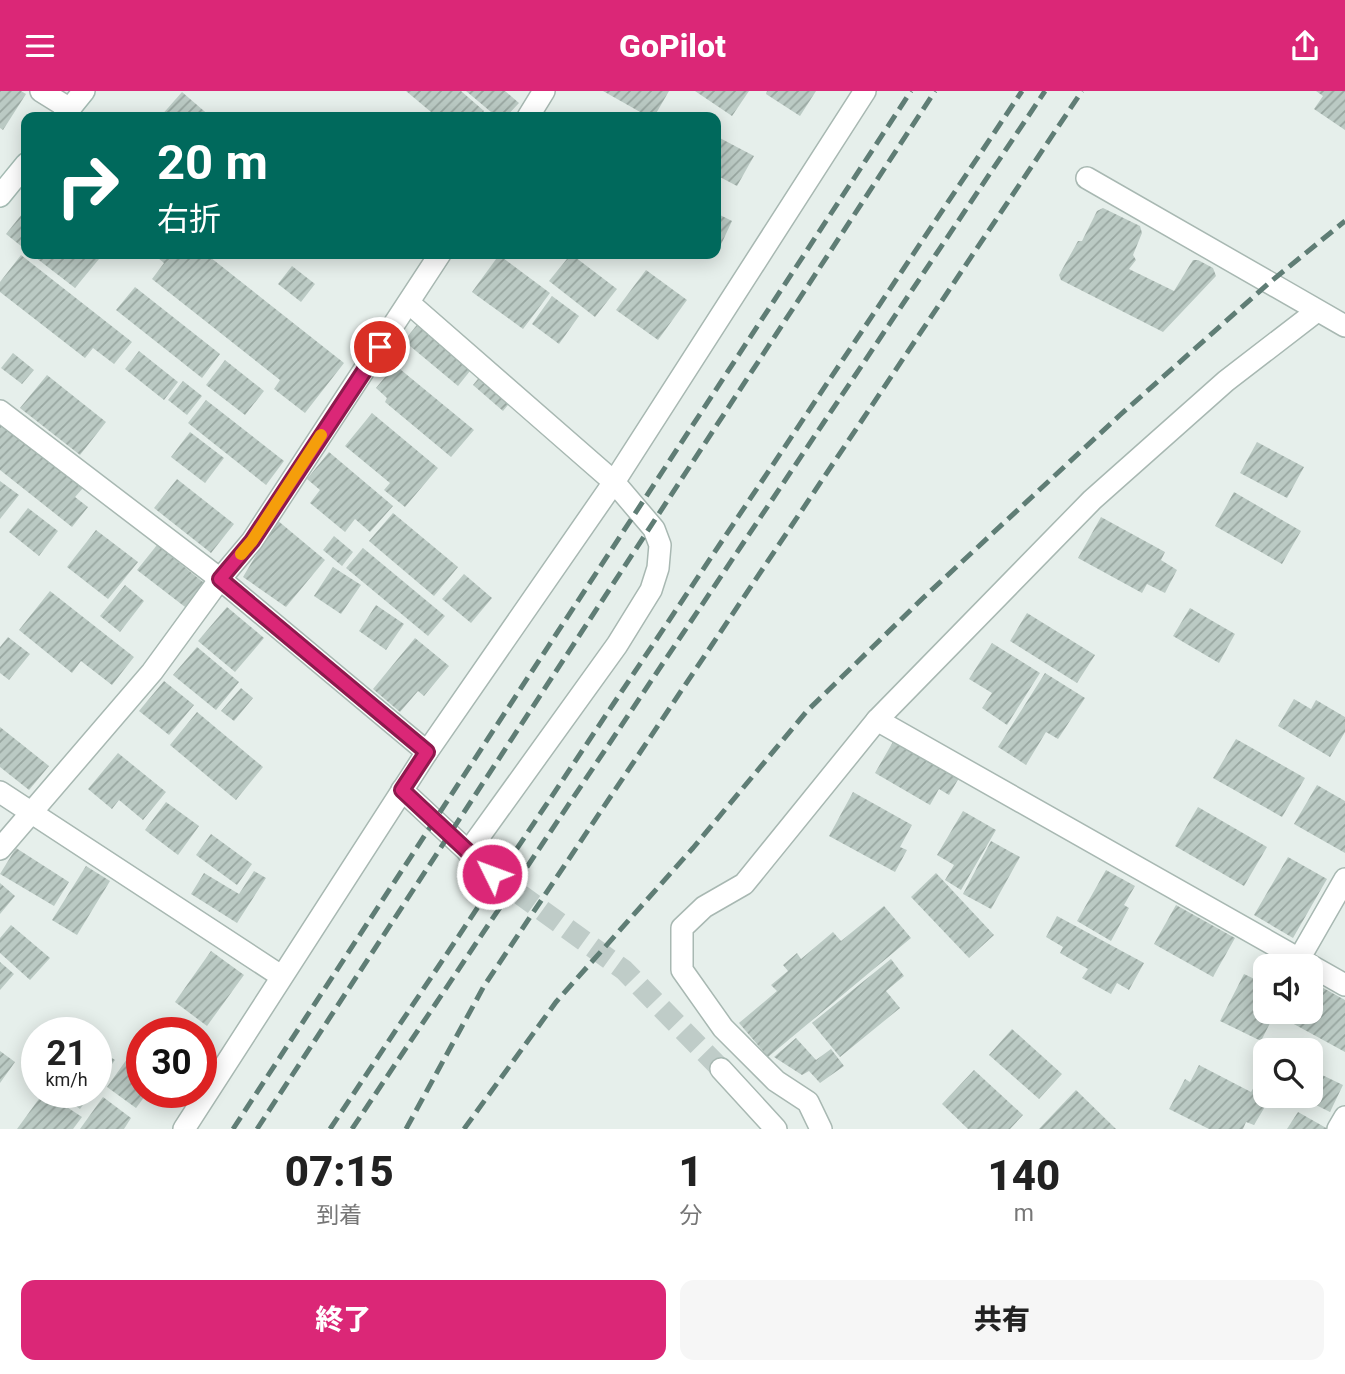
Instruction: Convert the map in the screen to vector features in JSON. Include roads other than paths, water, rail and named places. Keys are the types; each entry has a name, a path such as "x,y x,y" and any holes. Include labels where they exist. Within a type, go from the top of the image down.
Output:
{"street":[{"path":"41,91 65,112"},
{"path":"67,112 84,91"},
{"path":"531,112 544,91"},
{"path":"184,1129 427,752 614,482 865,91"},
{"path":"0,196 21,170"},
{"path":"1087,178 1345,326"},
{"path":"0,849 152,673 220,579 252,541 437,259"},
{"path":"409,303 614,482 654,529 660,545 651,590 617,645 468,852"},
{"path":"821,1129 808,1102 776,1081 723,1028 682,970 682,928 704,907 744,884 877,720 1092,500 1226,381 1317,311"},
{"path":"0,411 220,579 427,752"},
{"path":"877,720 1290,954"},
{"path":"402,790 492,874"},
{"path":"0,792 281,976"},
{"path":"1302,954 1345,879"},
{"path":"1323,973 1345,985"},
{"path":"721,1069 776,1129"},
{"path":"1338,1129 1345,1117"}],"tunnel":[{"path":"492,874 624,970 721,1069"}],"railway":[{"path":"233,1129 911,91"},
{"path":"257,1129 935,91"},
{"path":"330,1129 1022,91"},
{"path":"352,1129 1045,91"},
{"path":"406,1129 484,986 1082,91"},
{"path":"464,1129 556,1002 693,848 807,711 923,598 1120,415 1269,283 1345,221"}]}
